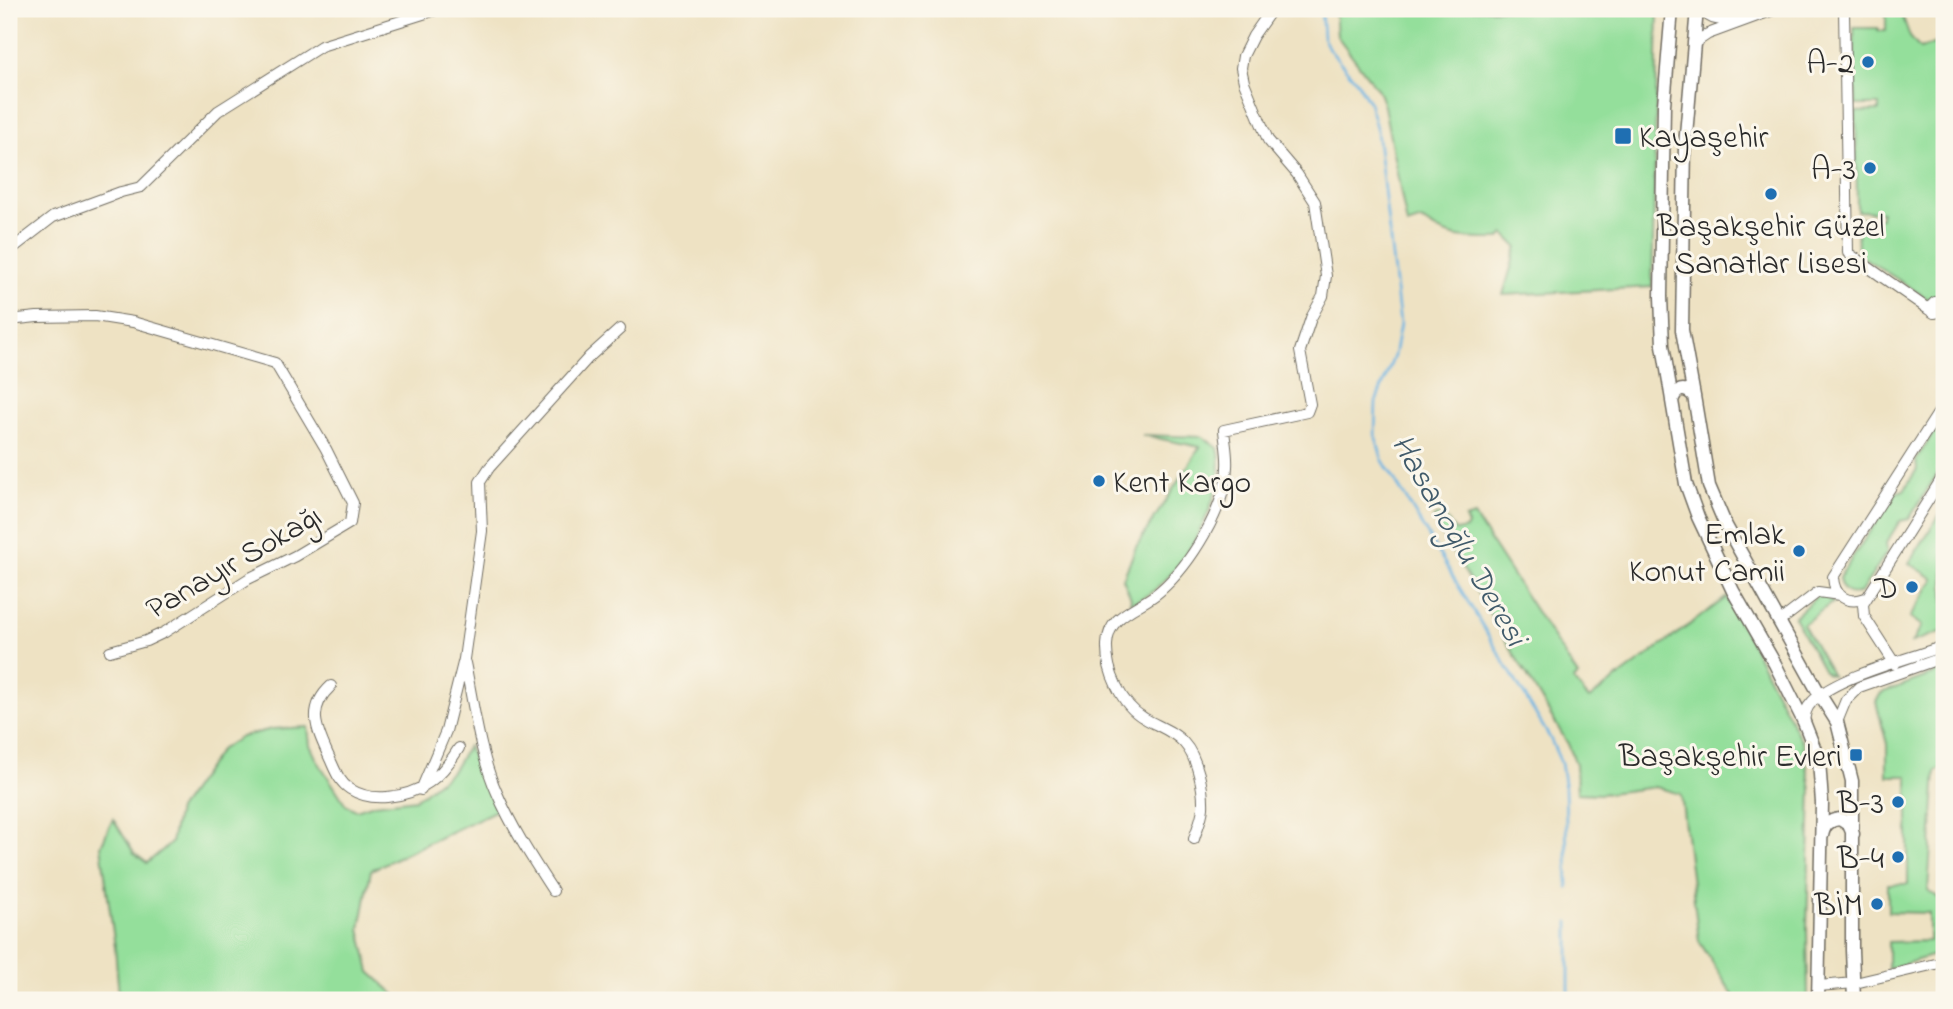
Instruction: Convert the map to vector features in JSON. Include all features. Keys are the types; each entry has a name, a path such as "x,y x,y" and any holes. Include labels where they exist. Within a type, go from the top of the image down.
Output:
{"main road":[{"path":"1672,9 1664,105 1661,297 1663,345 1686,484 1698,517 1733,591 1775,664 1813,741 1821,775 1818,1000"},
{"path":"1700,9 1693,44 1685,146 1682,330 1709,486 1726,526 1837,722 1852,781 1854,1000"},
{"path":"1672,401 1674,394 1680,390 1685,389 1694,396"},
{"path":"1820,847 1825,826 1833,820 1843,820 1849,825 1853,835"}],"street":[{"path":"9,251 53,217 141,187 218,111 321,46 439,9"},
{"path":"1194,839 1203,810 1203,795 1194,761 1185,744 1131,709 1118,689 1110,667 1108,633 1116,620 1159,592 1191,556 1203,535 1225,481 1227,467 1224,430 1307,412 1310,404 1300,351 1311,318 1323,296 1326,276 1315,202 1303,182 1268,140 1244,82 1241,68 1243,56 1253,36 1272,9"},
{"path":"1700,9 1711,18 1724,20 1761,9"},
{"path":"1693,44 1707,34 1776,9"},
{"path":"1844,9 1848,253 1928,309"},
{"name":"Panayır Sokağı","path":"9,320 95,316 133,322 275,363 326,449 353,503 350,523 295,556 248,579 165,632 110,652"},
{"path":"421,790 446,731 464,659 482,531 480,482 489,468 589,356 620,329"},
{"path":"1840,595 1835,589 1833,577 1944,404"},
{"path":"1895,664 1864,616 1862,608 1944,475"},
{"path":"1780,621 1818,592 1840,595 1853,601 1866,598"},
{"path":"1804,722 1806,711 1820,695 1849,680 1944,646"},
{"path":"1837,722 1846,699 1859,687 1944,657"},
{"path":"464,659 484,754 497,793 519,838 553,891"},
{"path":"331,686 318,704 316,727 341,781 352,790 378,797 421,790 440,775 459,748"},
{"path":"1818,986 1855,983 1944,962"}],"green space":[{"path":"1335,9 1658,9 1652,287 1503,295 1517,247 1504,234 1499,239 1467,238 1449,235 1422,220 1407,225 1384,106 1378,90 1337,36"},
{"path":"1900,9 1910,37 1920,49 1944,40 1944,285 1936,297 1930,300 1858,254 1857,218 1881,218 1881,212 1857,211 1856,112 1879,111 1879,105 1856,105 1854,28 1878,28 1878,31 1886,31 1886,10"},
{"path":"1944,416 1944,463 1909,519 1900,521 1886,543 1887,552 1861,592 1846,592 1839,578 1895,493 1904,490 1917,469 1916,460"},
{"path":"1142,435 1203,437 1218,448 1220,467 1208,514 1181,561 1165,580 1147,595 1130,603 1131,598 1123,579 1136,547 1200,447"},
{"path":"1944,508 1944,631 1912,642 1922,626 1910,617 1934,579 1909,563"},
{"path":"1443,516 1456,531 1466,529 1468,525 1465,519 1474,516 1578,676 1573,680 1589,699 1727,597 1803,744 1811,789 1808,1000 1736,1000 1699,941 1681,794 1655,787 1601,794 1577,793 1576,764 1568,744 1433,519"},
{"path":"1823,594 1833,602 1803,624 1832,675 1825,673 1794,617"},
{"path":"1944,670 1944,768 1936,771 1928,890 1944,902 1944,952 1888,969 1888,942 1929,941 1929,913 1888,912 1888,884 1908,884 1908,776 1887,776 1887,744 1876,702 1881,693"},
{"path":"308,727 310,745 317,760 346,805 356,810 374,804 416,799 453,770 468,746 497,810 371,870 360,929 370,972 401,1000 186,1000 180,989 119,996 101,846 113,819 134,853 147,863 171,843 178,810 220,750 241,737 272,729"}],"waterway":[{"name":"Hasanoğlu Deresi","path":"1321,9 1323,37 1369,102 1377,131 1400,324 1394,356 1376,402 1375,434 1382,459 1550,738 1561,763 1565,789 1568,888"},
{"name":"Hasanoğlu Deresi","path":"1569,922 1569,1000"}],"place":[{"name":"A-2","path":"1868,62"},
{"name":"Kayaşehir","path":"1623,136"},
{"name":"A-3","path":"1870,168"},
{"name":"Başakşehir Güzel Sanatlar Lisesi","path":"1771,194"},
{"name":"Kent Kargo","path":"1099,481"},
{"name":"Emlak Konut Camii","path":"1799,551"},
{"name":"D","path":"1912,587"},
{"name":"Başakşehir Evleri","path":"1856,755"},
{"name":"B-3","path":"1898,802"},
{"name":"B-4","path":"1898,857"},
{"name":"BİM","path":"1877,904"}]}
